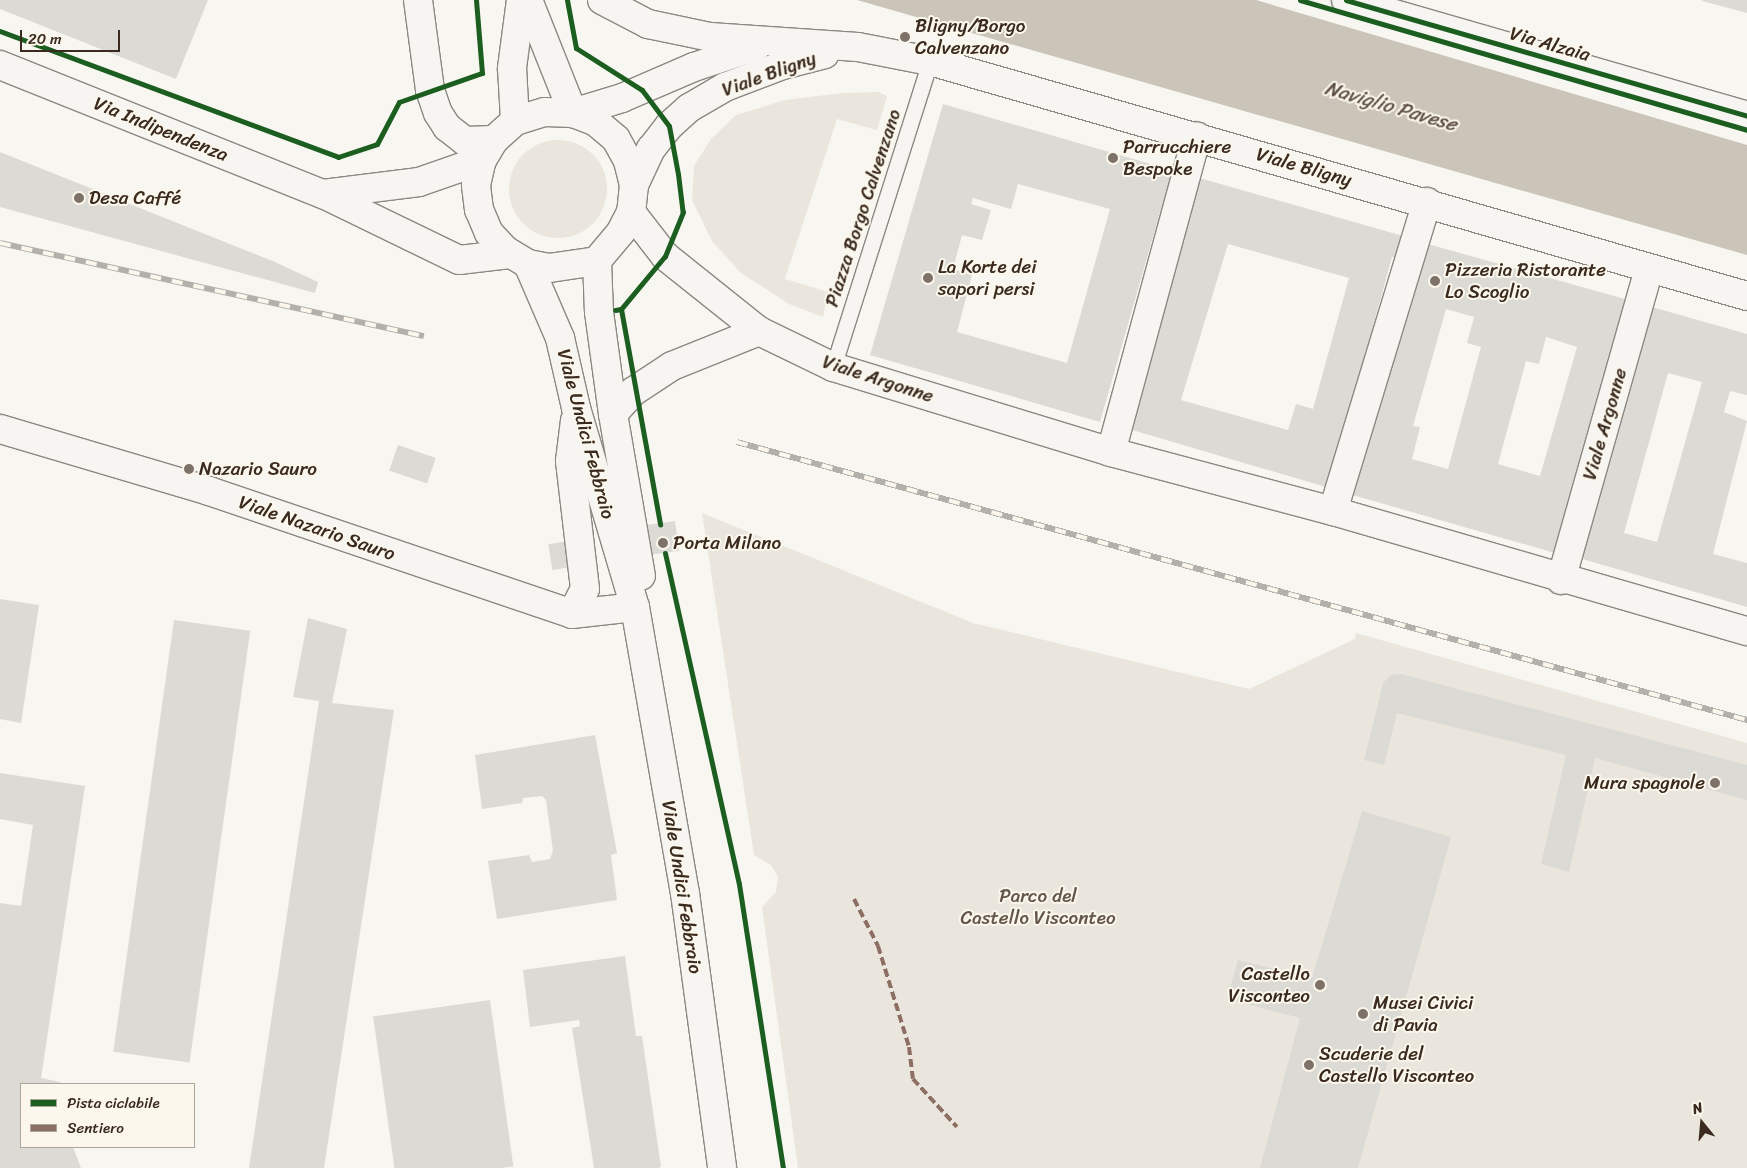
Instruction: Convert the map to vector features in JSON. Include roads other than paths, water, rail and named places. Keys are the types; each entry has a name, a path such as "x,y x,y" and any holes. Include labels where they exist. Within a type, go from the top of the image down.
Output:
{"street":[{"path":"418,0 430,90 438,113 447,127 465,141 488,150"},
{"path":"515,121 512,68 521,0"},
{"path":"528,0 573,113"},
{"name":"Viale Bligny","path":"602,0 648,24 710,37 766,43 858,48 930,61 1427,202 1747,296"},
{"name":"Via Alzaia","path":"1346,0 1747,116"},
{"name":"Viale Bligny","path":"573,113 622,98 694,67 766,43"},
{"name":"Viale Bligny","path":"634,185 651,149 689,108 725,87 783,65 858,48"},
{"name":"Via Indipendenza","path":"0,65 322,194 460,260 519,259"},
{"path":"545,112 573,113 596,122 616,139 628,161 634,185 630,212 621,232 597,261 549,268 519,259 489,233 479,210 476,185 488,150 515,121 545,112"},
{"path":"1111,452 1197,136"},
{"name":"Via Indipendenza","path":"322,194 419,182 488,150"},
{"path":"1334,511 1427,202"},
{"name":"Viale Argonne","path":"630,212 665,256 760,331 833,367 1111,452 1334,511 1561,580 1747,631"},
{"name":"Viale Undici Febbraio","path":"519,259 560,338 576,408 635,607 685,893 722,1168"},
{"name":"Viale Undici Febbraio","path":"597,261 599,312 613,414 642,574 635,607"},
{"name":"Viale Argonne","path":"1561,580 1649,268"},
{"path":"613,414 634,391 672,366 760,331"},
{"path":"572,614 586,589 570,461 576,408"},
{"name":"Viale Nazario Sauro","path":"0,429 209,491 572,614 635,607"}],"lane":[{"name":"Piazza Borgo Calvenzano","path":"833,367 930,61"}],"water":[{"name":"Naviglio Pavese","path":"857,0 1256,0 1747,145 1747,255"}],"railway":[{"path":"0,243 424,336"},
{"path":"737,442 1747,720"}],"place":[{"name":"Bligny/Borgo Calvenzano","path":"905,37"},
{"name":"Parrucchiere Bespoke","path":"1113,158"},
{"name":"Desa Caffé","path":"79,198"},
{"name":"La Korte dei sapori persi","path":"928,278"},
{"name":"Pizzeria Ristorante Lo Scoglio","path":"1435,281"},
{"name":"Nazario Sauro","path":"189,469"},
{"name":"Porta Milano","path":"663,543"},
{"name":"Mura spagnole","path":"1715,783"},
{"name":"Castello Visconteo","path":"1320,985"},
{"name":"Musei Civici di Pavia","path":"1363,1014"},
{"name":"Scuderie del Castello Visconteo","path":"1309,1065"}],"park label":[{"name":"Parco del Castello Visconteo","path":"1038,907"}]}
